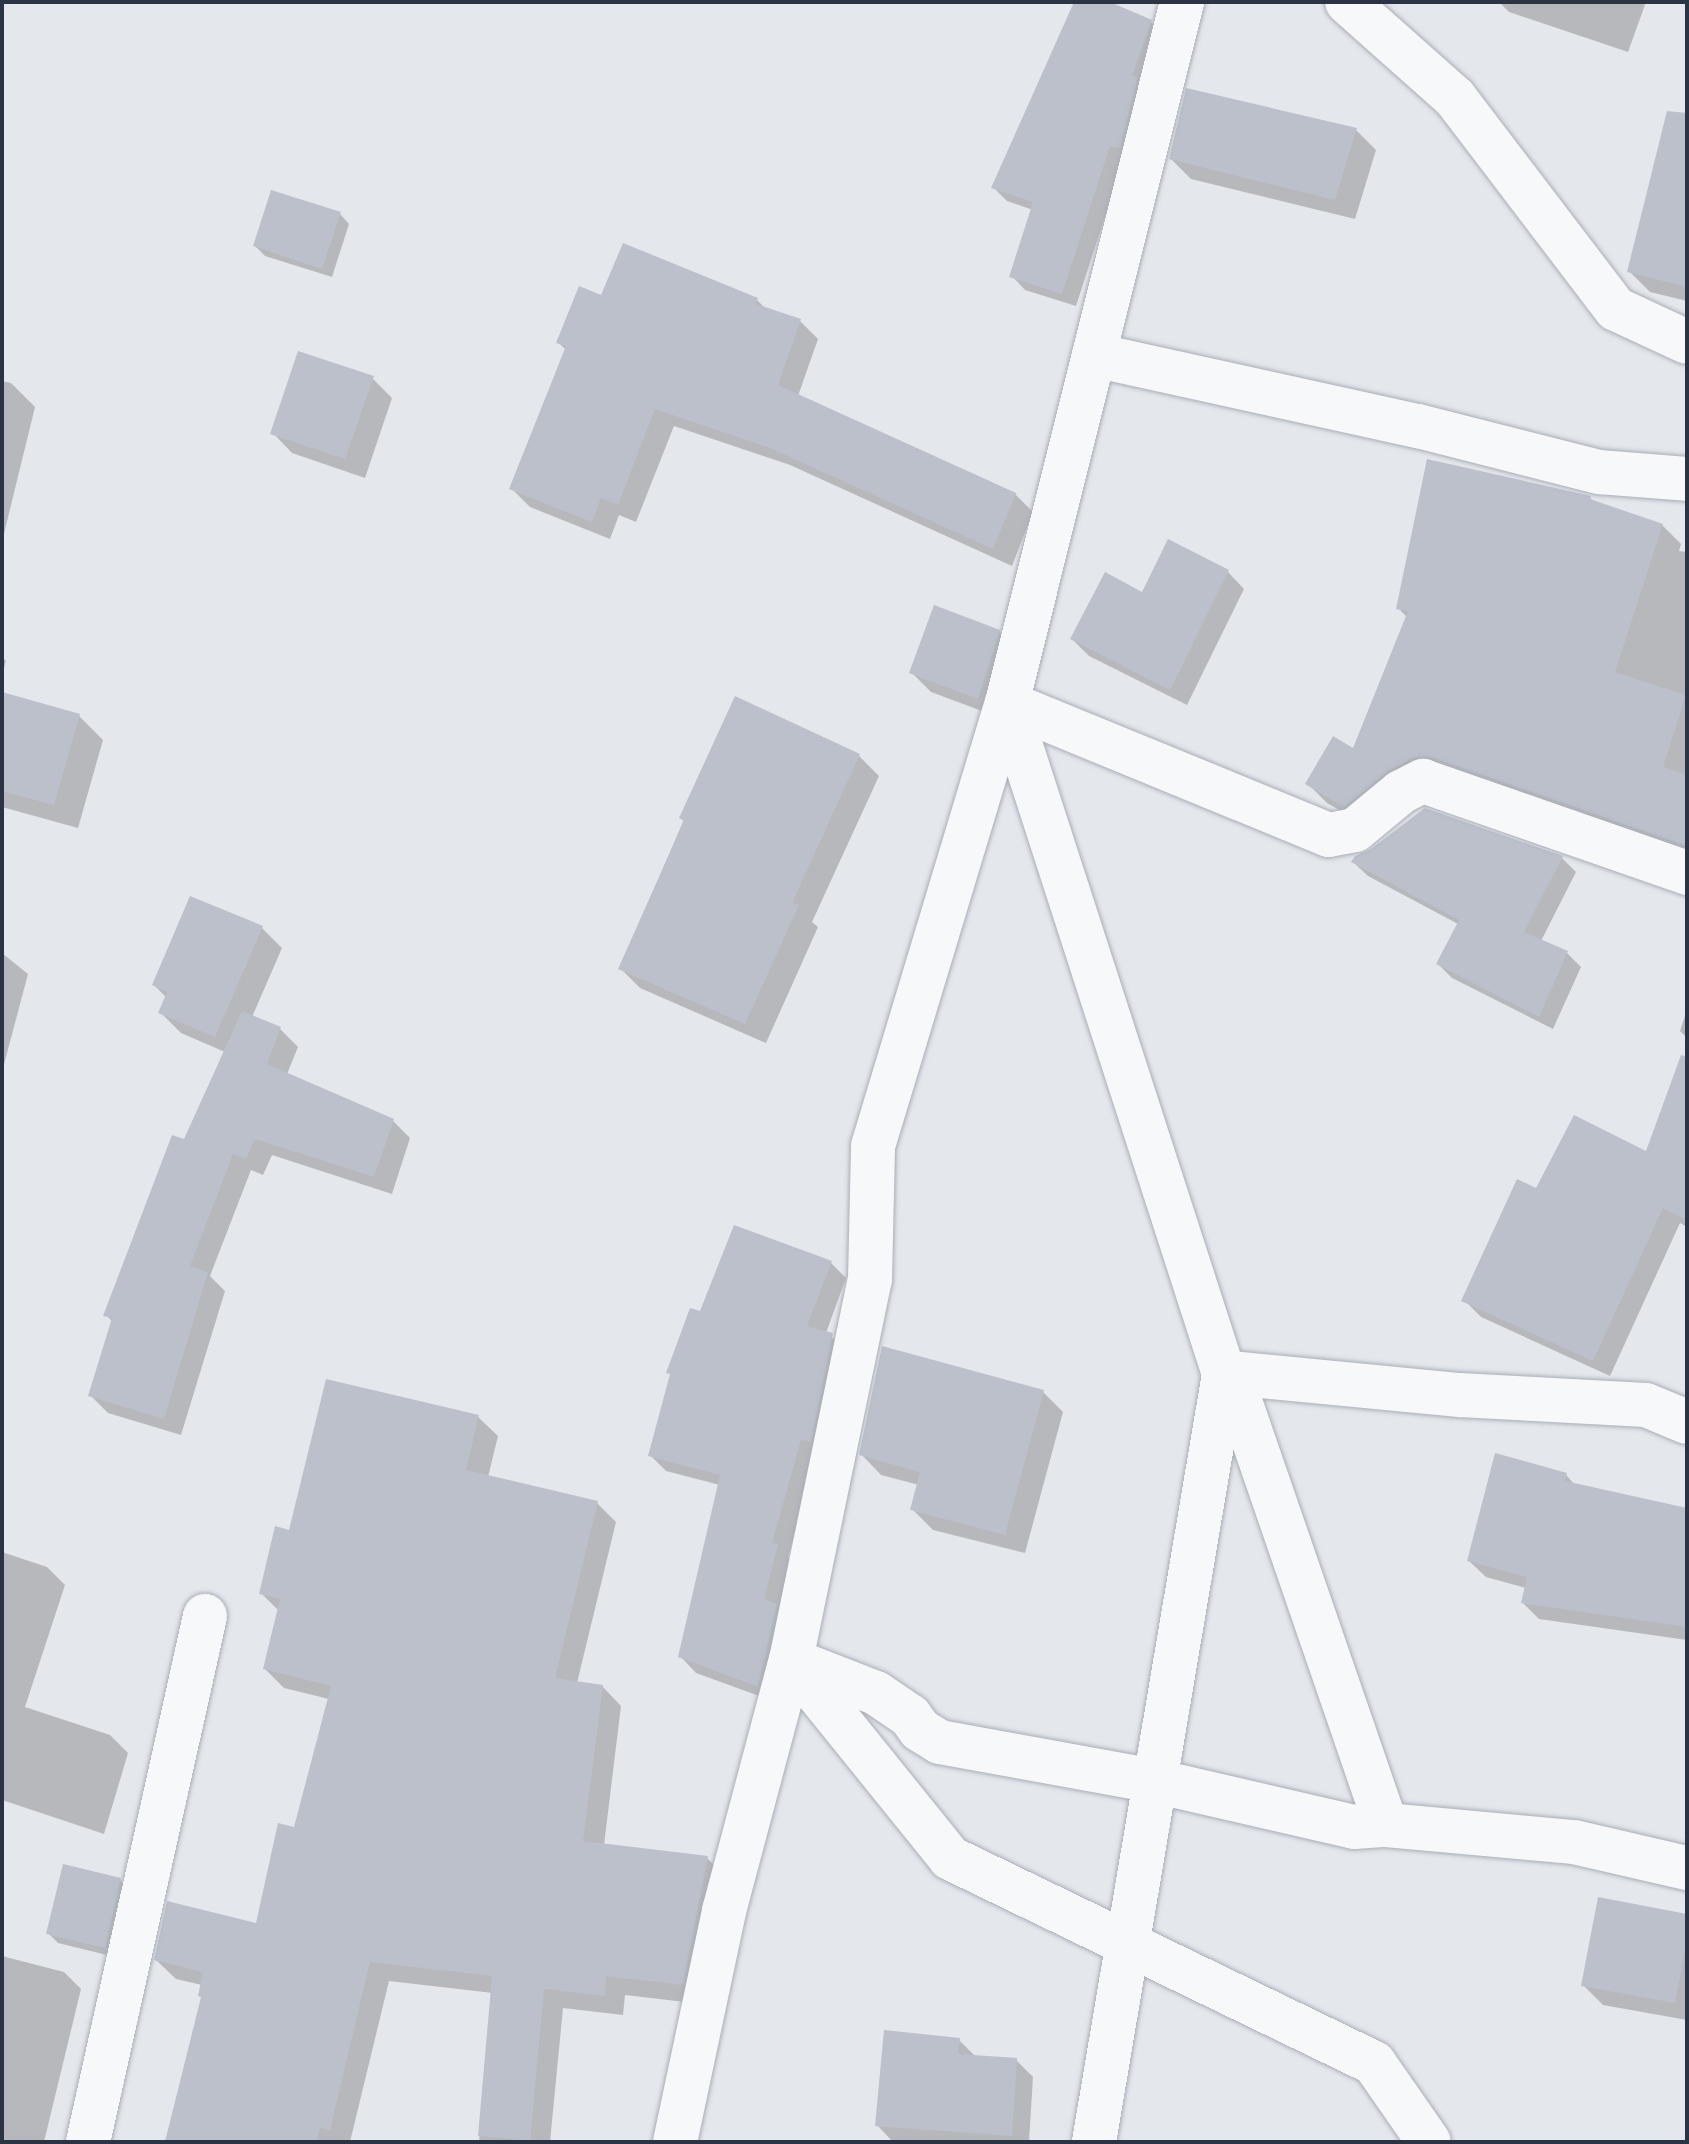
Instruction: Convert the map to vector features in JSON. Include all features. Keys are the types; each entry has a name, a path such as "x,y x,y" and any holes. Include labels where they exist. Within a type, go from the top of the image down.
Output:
{"street":[{"path":"675,2142 724,1911 791,1660 870,1280 873,1146 1007,703 1182,2"},
{"path":"1347,2 1455,98 1616,309 1687,342"},
{"path":"1094,355 1418,426 1599,472 1687,479"},
{"path":"1007,703 1329,835 1355,830 1401,792 1423,781 1687,873"},
{"path":"1007,703 1224,1374 1094,2142"},
{"path":"1386,1825 1230,1373 1460,1395 1646,1405 1687,1422"},
{"path":"88,2142 205,1616"},
{"path":"791,1660 876,1693 940,1742 1155,1781 1354,1827 1386,1825 1574,1842 1687,1868"},
{"path":"791,1660 950,1858 1374,2063 1429,2142"}],"building":[{"path":"1074,2 1110,2 1152,20 1132,76 1138,77 1120,148 1110,146 1062,294 1009,277 1033,202 991,188"},
{"path":"1186,88 1357,128 1335,200 1169,159"},
{"path":"1667,111 1687,113 1687,287 1627,272"},
{"path":"271,190 341,212 322,269 253,246"},
{"path":"623,243 758,298 756,304 801,319 778,385 1016,493 993,549 770,448 655,409 618,505 601,498 592,522 509,489 566,346 556,343 579,286 601,295"},
{"path":"298,351 374,376 345,459 270,434"},
{"path":"1427,459 1591,496 1590,499 1663,524 1615,672 1686,695 1663,767 1687,775 1687,846 1431,757 1412,758 1390,770 1344,807 1305,784 1333,736 1353,748 1408,611 1396,609"},
{"path":"1168,539 1229,570 1170,690 1070,639 1105,572 1142,592"},
{"path":"934,605 1000,630 978,699 909,673"},
{"path":"2,692 80,714 54,805 2,791"},
{"path":"735,696 860,754 792,903 799,905 745,1024 618,969 684,821 679,818"},
{"path":"1425,808 1563,856 1524,932 1568,951 1539,1017 1436,964 1459,920 1351,862 1355,856 1371,849"},
{"path":"190,896 263,926 215,1037 158,1013 167,992 152,985"},
{"path":"242,1011 281,1027 267,1064 394,1119 374,1177 255,1139 246,1159 233,1154 190,1266 208,1272 164,1419 88,1396 112,1318 103,1316 172,1135 184,1139"},
{"path":"1681,1055 1687,1057 1687,1220 1663,1208 1593,1361 1461,1301 1517,1179 1536,1188 1574,1115 1646,1151"},
{"path":"734,1225 832,1261 807,1326 833,1333 811,1442 801,1440 772,1543 778,1544 764,1599 777,1604 758,1687 678,1657 720,1475 648,1456 670,1374 666,1373 690,1308 700,1311"},
{"path":"882,1346 1044,1390 1005,1535 910,1510 920,1472 859,1455"},
{"path":"326,1379 479,1415 466,1470 598,1501 555,1678 603,1685 583,1841 708,1856 683,1985 606,1976 605,1996 544,1989 530,2141 478,2136 492,1976 370,1962 330,2130 320,2128 317,2142 165,2142 201,1997 198,1996 203,1972 154,1960 167,1901 256,1923 278,1823 294,1827 331,1686 263,1669 280,1599 259,1594 275,1526 289,1530"},
{"path":"1495,1453 1567,1473 1565,1481 1687,1508 1687,1627 1521,1603 1527,1577 1467,1561"},
{"path":"63,1864 121,1878 105,1948 46,1934"},
{"path":"1598,1897 1687,1914 1687,1939 1675,2003 1581,1986"},
{"path":"884,2030 960,2038 958,2054 1017,2058 1012,2136 875,2126"}]}
